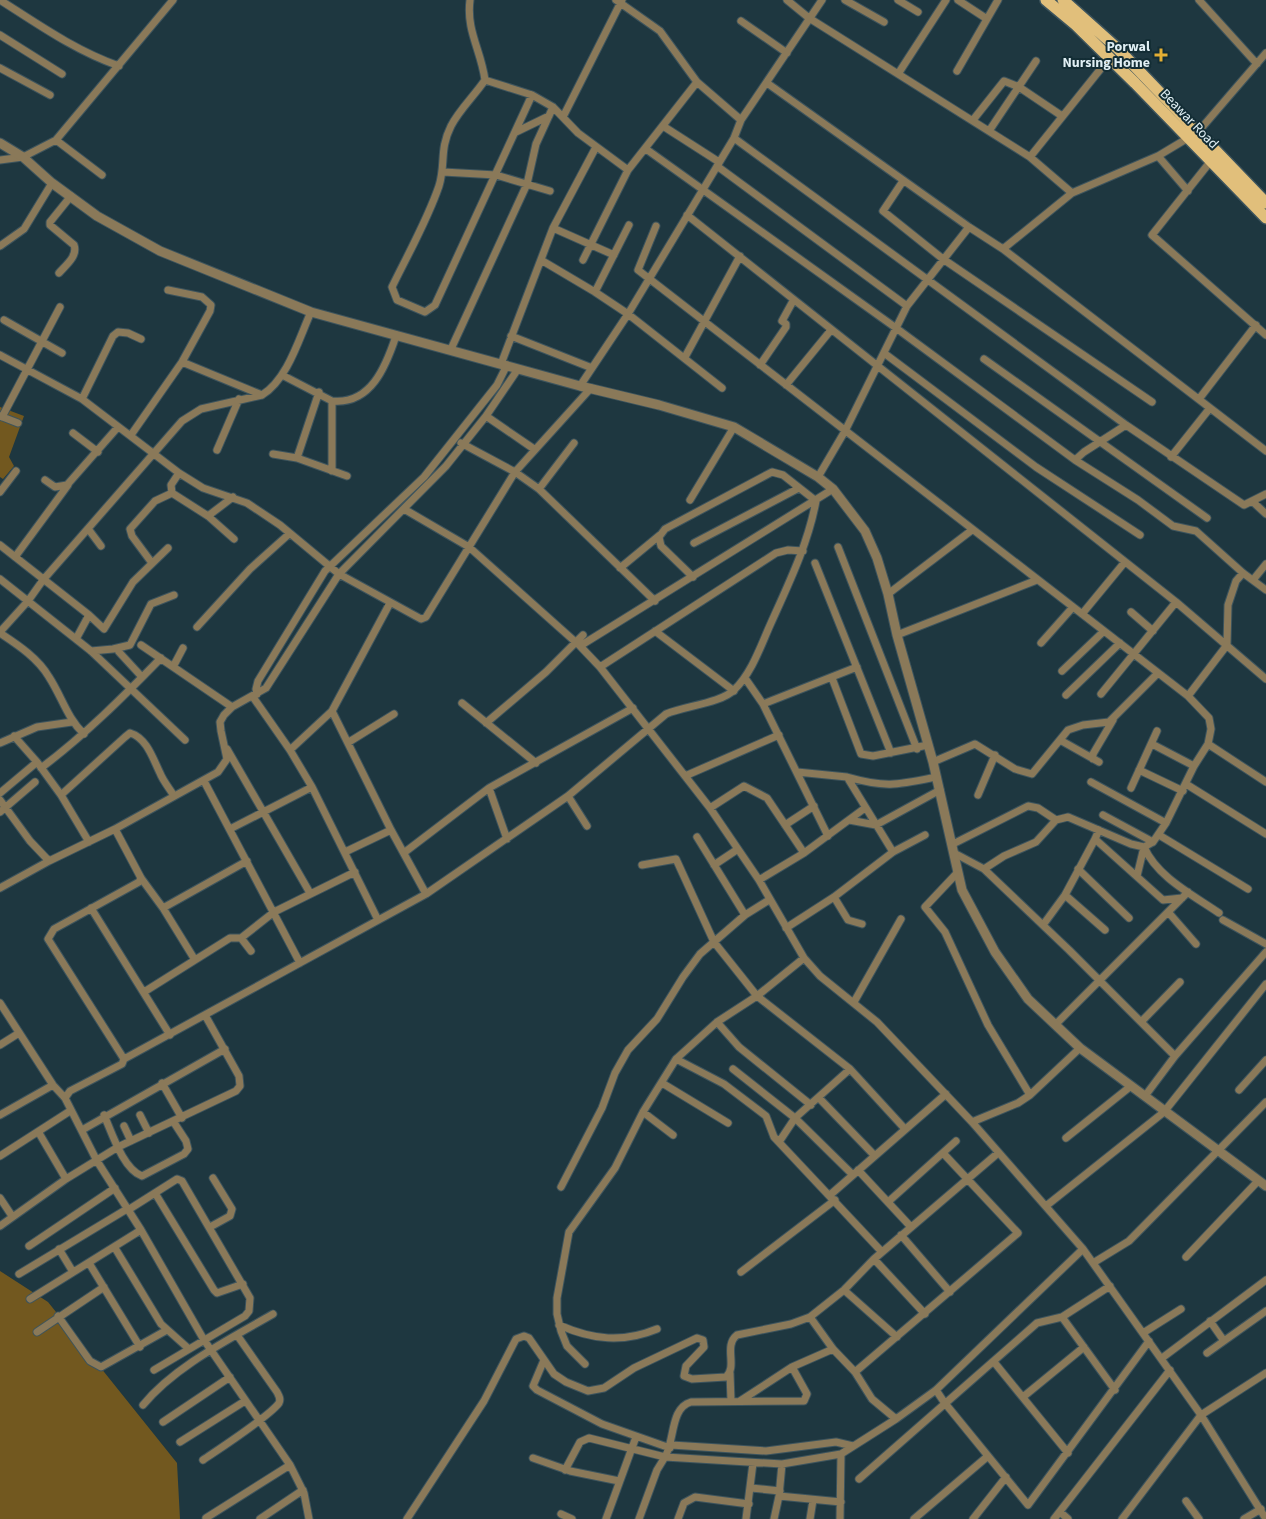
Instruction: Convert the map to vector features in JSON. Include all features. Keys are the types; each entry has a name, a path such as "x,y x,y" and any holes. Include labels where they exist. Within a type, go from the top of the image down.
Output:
{"main road":[{"name":"Beawar Road","path":"1046,0 1118,48 1266,203"},
{"name":"Beawar Road","path":"1063,0 1110,58 1266,218"}],"street":[{"path":"0,0 71,46 91,57 119,66"},
{"path":"0,160 23,157 56,140 173,0"},
{"path":"470,0 470,29 483,65 485,80 452,125 441,156 443,172 435,196 392,287 393,294 397,300 425,312 435,305 532,95"},
{"path":"787,0 809,18 1030,157 1072,193"},
{"path":"580,386 650,278 734,138 741,120 822,0"},
{"path":"845,0 884,22"},
{"path":"898,0 918,12"},
{"path":"898,74 946,0"},
{"path":"958,0 987,19"},
{"path":"957,71 998,0"},
{"path":"1200,0 1257,64"},
{"path":"565,120 620,1 660,31 696,82 741,120"},
{"path":"741,21 787,53"},
{"path":"0,35 62,74"},
{"path":"1030,157 1118,48"},
{"path":"1003,249 1072,193 1158,156 1198,132 1266,53"},
{"path":"989,131 1036,62"},
{"path":"0,68 50,95"},
{"path":"485,80 532,95 553,107 578,133 628,170"},
{"path":"973,120 1004,81 1019,87 1062,116"},
{"path":"583,260 628,170 664,126 696,82"},
{"path":"767,82 903,181 1003,249 1266,451"},
{"path":"451,349 526,184 536,144 553,107"},
{"path":"516,132 549,116"},
{"path":"664,126 718,164 907,306"},
{"path":"734,138 1171,457 1244,505 1266,494"},
{"path":"56,140 102,175"},
{"path":"0,144 23,157 60,189 97,216 160,251 311,312 580,386 659,405 734,427 818,477 833,489 864,531 888,594 897,635 931,753 962,890 968,905 995,952 1028,999 1080,1048 1262,1183 1186,1257"},
{"path":"378,920 312,787 255,696 258,682 328,567 424,477 497,385 498,363 511,336 553,228 596,147"},
{"path":"646,149 896,328 1075,460 1138,500 1173,526 1196,531 1243,573 1266,590"},
{"path":"1158,156 1188,191"},
{"path":"1210,162 1152,235 1266,335"},
{"path":"443,172 496,176 550,191"},
{"path":"903,181 884,211 943,260 1152,402"},
{"path":"0,246 24,229 52,182"},
{"path":"59,273 76,250 74,245 50,225 50,222 70,196"},
{"path":"687,215 740,256 793,301 877,366 897,379 1124,563 1176,602 1266,679"},
{"path":"595,292 629,225"},
{"path":"656,226 638,270 1188,696 1209,718 1211,729 1208,744 1194,766 1166,823 1153,842 1144,847 1136,876"},
{"path":"818,477 845,431 907,306 969,227"},
{"path":"553,228 614,255"},
{"path":"685,357 706,322 740,256"},
{"path":"541,260 628,314 722,388"},
{"path":"131,435 182,362 210,311 211,305 202,297 168,290"},
{"path":"760,365 786,327 786,324 782,321 793,301"},
{"path":"18,423 1,416 60,307"},
{"path":"84,734 72,722 49,676 27,652 0,632 153,453 190,414 217,403 262,395 268,391 282,375 311,312"},
{"path":"4,320 62,354"},
{"path":"1199,399 1256,325"},
{"path":"786,385 831,330"},
{"path":"82,399 113,336 118,332 128,333 141,339"},
{"path":"282,375 320,392 332,401 343,402 369,389 387,362 396,336"},
{"path":"511,336 592,368"},
{"path":"884,353 1036,467 1140,535"},
{"path":"0,355 82,399 179,473 203,488 248,503 280,525 328,567 416,618 426,617 515,472 534,449 592,388"},
{"path":"984,359 1207,518"},
{"path":"182,362 262,395"},
{"path":"0,888 49,861 115,829 218,772 226,759 220,722 232,706 255,696 266,688 339,574 429,485 486,416 518,369"},
{"path":"297,458 320,392"},
{"path":"217,450 239,399"},
{"path":"332,401 332,471"},
{"path":"1171,457 1210,408"},
{"path":"486,416 534,449"},
{"path":"1075,460 1126,425"},
{"path":"15,557 72,479 98,452 118,426"},
{"path":"690,500 734,427"},
{"path":"73,433 98,452"},
{"path":"455,440 515,472 539,489 655,601"},
{"path":"539,489 574,443"},
{"path":"273,454 297,458 347,476"},
{"path":"0,492 16,471"},
{"path":"620,568 665,529 772,472 783,475 816,501"},
{"path":"172,493 171,485 179,473"},
{"path":"45,480 55,487 60,487 72,479"},
{"path":"694,543 799,488"},
{"path":"486,723 578,644 655,601 833,489"},
{"path":"172,493 208,516 234,539"},
{"path":"152,563 132,536 130,529 154,501 172,493"},
{"path":"208,516 234,497"},
{"path":"66,1098 70,1091 122,1064 124,1059 426,894 568,796 666,714 681,707 722,697 734,691 745,678 803,551 816,501"},
{"path":"1252,501 1266,514"},
{"path":"404,509 469,547 578,644 600,667 649,727 710,808 759,880 804,958 820,976 854,1002 946,1094 1083,1249 1202,1415 1266,1519"},
{"path":"89,530 102,546"},
{"path":"888,594 972,530"},
{"path":"197,627 244,576 289,534"},
{"path":"660,535 659,542 661,546 693,577"},
{"path":"0,545 104,629 133,582 168,548"},
{"path":"838,547 917,749"},
{"path":"600,667 776,553 788,550 803,551"},
{"path":"814,563 891,753"},
{"path":"1082,614 1124,563"},
{"path":"1253,580 1266,564"},
{"path":"1188,696 1227,645 1228,605 1236,582 1243,573"},
{"path":"0,579 91,651 186,740"},
{"path":"897,635 1037,580"},
{"path":"91,651 130,645 151,604 174,595"},
{"path":"1101,694 1176,602"},
{"path":"290,750 332,711 390,603"},
{"path":"1041,643 1073,607"},
{"path":"300,611 312,618"},
{"path":"1131,612 1153,631"},
{"path":"76,639 89,615"},
{"path":"654,631 734,691"},
{"path":"1062,671 1104,631"},
{"path":"578,644 583,635"},
{"path":"1066,695 1120,643"},
{"path":"142,645 232,706"},
{"path":"173,667 183,648"},
{"path":"119,652 142,677"},
{"path":"0,793 84,734 133,689 161,658"},
{"path":"763,704 857,667"},
{"path":"832,678 861,754 872,756 917,749 931,753 976,744 1015,768 1032,774 1068,730 1075,727 1109,722 1158,673"},
{"path":"745,678 763,704 828,836"},
{"path":"462,703 536,763"},
{"path":"405,852 489,788 634,708"},
{"path":"332,711 391,830 405,852 426,894"},
{"path":"349,742 394,714"},
{"path":"1060,740 1096,761 1093,754 1116,716"},
{"path":"0,742 37,727 72,722"},
{"path":"1131,788 1157,731"},
{"path":"61,795 130,733 135,734 156,762 160,774 174,796"},
{"path":"685,776 779,735"},
{"path":"14,736 61,795 89,842"},
{"path":"1152,744 1194,766"},
{"path":"1208,744 1266,782"},
{"path":"225,747 310,893"},
{"path":"978,795 995,756"},
{"path":"1139,770 1183,791"},
{"path":"797,772 847,777 875,785 890,786 936,777"},
{"path":"847,777 893,852"},
{"path":"204,781 300,963"},
{"path":"3,810 35,782"},
{"path":"1091,782 1166,823"},
{"path":"1186,784 1266,834"},
{"path":"710,808 744,786 767,798 804,853"},
{"path":"230,829 263,810 312,787"},
{"path":"489,788 506,839"},
{"path":"849,820 876,825 940,790"},
{"path":"568,796 587,826"},
{"path":"0,800 3,810 49,861"},
{"path":"785,825 814,806"},
{"path":"953,849 1028,806 1038,808 1056,820"},
{"path":"759,880 804,853 865,808"},
{"path":"1103,815 1153,842"},
{"path":"984,869 1004,856 1036,842 1056,820 1068,816 1144,847 1152,862 1188,892 1221,916 1266,944"},
{"path":"115,829 141,878 163,908 195,960"},
{"path":"345,852 391,830"},
{"path":"1043,925 1065,896 1099,830"},
{"path":"1159,834 1248,889"},
{"path":"786,928 834,897 893,852 925,835"},
{"path":"697,837 745,915"},
{"path":"1095,839 1163,900 1182,898"},
{"path":"714,866 738,849"},
{"path":"953,849 984,869 1175,1056"},
{"path":"642,866 676,859 714,942 757,996 850,1069 906,1129"},
{"path":"163,908 247,861"},
{"path":"1078,869 1129,918"},
{"path":"144,992 230,938 241,938 274,912 355,872"},
{"path":"958,872 925,906 945,932 988,1025 1030,1095"},
{"path":"124,1059 48,939 54,929 139,882 141,878"},
{"path":"1055,1025 1188,892"},
{"path":"1065,896 1105,930"},
{"path":"834,897 848,920 862,924"},
{"path":"561,1187 602,1108 621,1061 657,1019 693,963 745,915 770,900"},
{"path":"91,908 170,1034"},
{"path":"1169,913 1196,944"},
{"path":"854,1002 901,920"},
{"path":"241,938 251,951"},
{"path":"1145,1096 1175,1056 1266,952"},
{"path":"585,1364 567,1346 560,1325 557,1298 569,1232 615,1168 643,1112 676,1059 717,1022 757,996 804,958"},
{"path":"1141,1022 1180,982"},
{"path":"1046,1206 1164,1112 1266,984"},
{"path":"0,1003 3,1014 19,1033 53,1085 66,1098 70,1111 82,1130 97,1161 141,1230 204,1340 290,1465 303,1490 310,1519"},
{"path":"0,1226 66,1179 118,1147 236,1091 240,1086 239,1076 225,1048 205,1016"},
{"path":"717,1022 738,1047 811,1105"},
{"path":"0,1045 19,1033"},
{"path":"82,1130 104,1115 225,1048"},
{"path":"972,1122 1018,1103 1030,1095 1080,1048"},
{"path":"676,1059 724,1084 766,1116 774,1137 882,1252"},
{"path":"1239,1090 1266,1060"},
{"path":"733,1068 795,1118 856,1172 911,1227"},
{"path":"779,1142 795,1118 820,1098 850,1069"},
{"path":"162,1083 182,1118"},
{"path":"662,1083 728,1123"},
{"path":"0,1115 53,1085"},
{"path":"1066,1138 1131,1086"},
{"path":"741,1272 832,1197 856,1172 946,1094"},
{"path":"820,1098 875,1156"},
{"path":"1093,1263 1129,1241 1265,1106"},
{"path":"0,1156 39,1133 70,1111"},
{"path":"643,1112 673,1136"},
{"path":"104,1115 118,1147 132,1170 137,1174 145,1176 188,1150 186,1141 173,1122"},
{"path":"140,1115 149,1133"},
{"path":"124,1126 131,1141"},
{"path":"39,1133 66,1179"},
{"path":"888,1202 956,1141"},
{"path":"856,1372 1018,1233 943,1153"},
{"path":"731,1401 730,1344 737,1335 790,1324 810,1317 844,1290 874,1259 998,1153"},
{"path":"210,1227 230,1216 232,1209 213,1178"},
{"path":"19,1274 127,1208 179,1179 243,1284 250,1298 249,1311 245,1316 154,1370"},
{"path":"29,1246 117,1191"},
{"path":"155,1193 214,1290 222,1292 243,1284"},
{"path":"0,1198 12,1216"},
{"path":"30,1299 141,1230"},
{"path":"901,1235 950,1292"},
{"path":"114,1248 167,1330 189,1349"},
{"path":"59,1249 73,1272"},
{"path":"565,1470 584,1439 595,1438 630,1450 665,1457 718,1454 741,1455 766,1451 841,1454 896,1419 936,1390 1083,1249"},
{"path":"874,1259 924,1314"},
{"path":"89,1263 140,1347"},
{"path":"1162,1358 1266,1280"},
{"path":"859,1479 944,1402 994,1362 1037,1323 1062,1317 1110,1286"},
{"path":"37,1332 58,1316 104,1287"},
{"path":"844,1290 897,1338"},
{"path":"1143,1333 1181,1309"},
{"path":"1207,1353 1266,1311"},
{"path":"144,1405 162,1385 211,1350 273,1314"},
{"path":"58,1316 90,1362 96,1366 106,1366 167,1330"},
{"path":"810,1317 833,1349 856,1372 872,1399 896,1419"},
{"path":"1062,1317 1115,1390"},
{"path":"1210,1321 1224,1341"},
{"path":"560,1325 578,1333 619,1339 638,1337 657,1329"},
{"path":"203,1460 259,1419 278,1403 280,1396 237,1335"},
{"path":"407,1519 484,1401 516,1339 524,1336 529,1338 535,1344 554,1374 581,1389 597,1390 634,1368 701,1339 705,1343 704,1346 686,1366 684,1376 692,1379 723,1378 730,1373"},
{"path":"936,1390 1028,1504 1115,1390 1149,1341"},
{"path":"1023,1397 1084,1347"},
{"path":"739,1401 792,1368 833,1349"},
{"path":"544,1360 534,1382 534,1389 602,1424 636,1437 670,1446 718,1454 741,1455 753,1463 782,1464 840,1442 853,1446"},
{"path":"994,1362 1068,1453"},
{"path":"639,1519 657,1470 670,1446 677,1414 685,1404 731,1401 804,1401 807,1394 792,1368"},
{"path":"1054,1519 1170,1370"},
{"path":"1122,1519 1202,1415 1266,1373"},
{"path":"163,1422 230,1377"},
{"path":"180,1442 245,1400"},
{"path":"606,1519 636,1437"},
{"path":"840,1519 841,1454"},
{"path":"914,1519 988,1456"},
{"path":"533,1458 565,1470 619,1481"},
{"path":"746,1519 753,1463"},
{"path":"774,1519 780,1493 782,1464"},
{"path":"206,1518 290,1465"},
{"path":"973,1519 1006,1478"},
{"path":"751,1488 813,1500 841,1502"},
{"path":"260,1519 303,1490"},
{"path":"678,1519 684,1503 695,1497 749,1504"},
{"path":"810,1519 813,1500"},
{"path":"1186,1501 1199,1519"},
{"path":"274,1509 276,1519"},
{"path":"1244,1519 1260,1510"},
{"path":"1060,1512 1068,1519"},
{"path":"561,1514 572,1519"}],"shaded area":[{"path":"0,407 24,416 9,457 14,466 3,479 0,477"},
{"path":"0,1271 48,1302 177,1463 180,1519 0,1519"}],"place":[{"name":"Porwal Nursing Home","path":"1161,55"}]}
